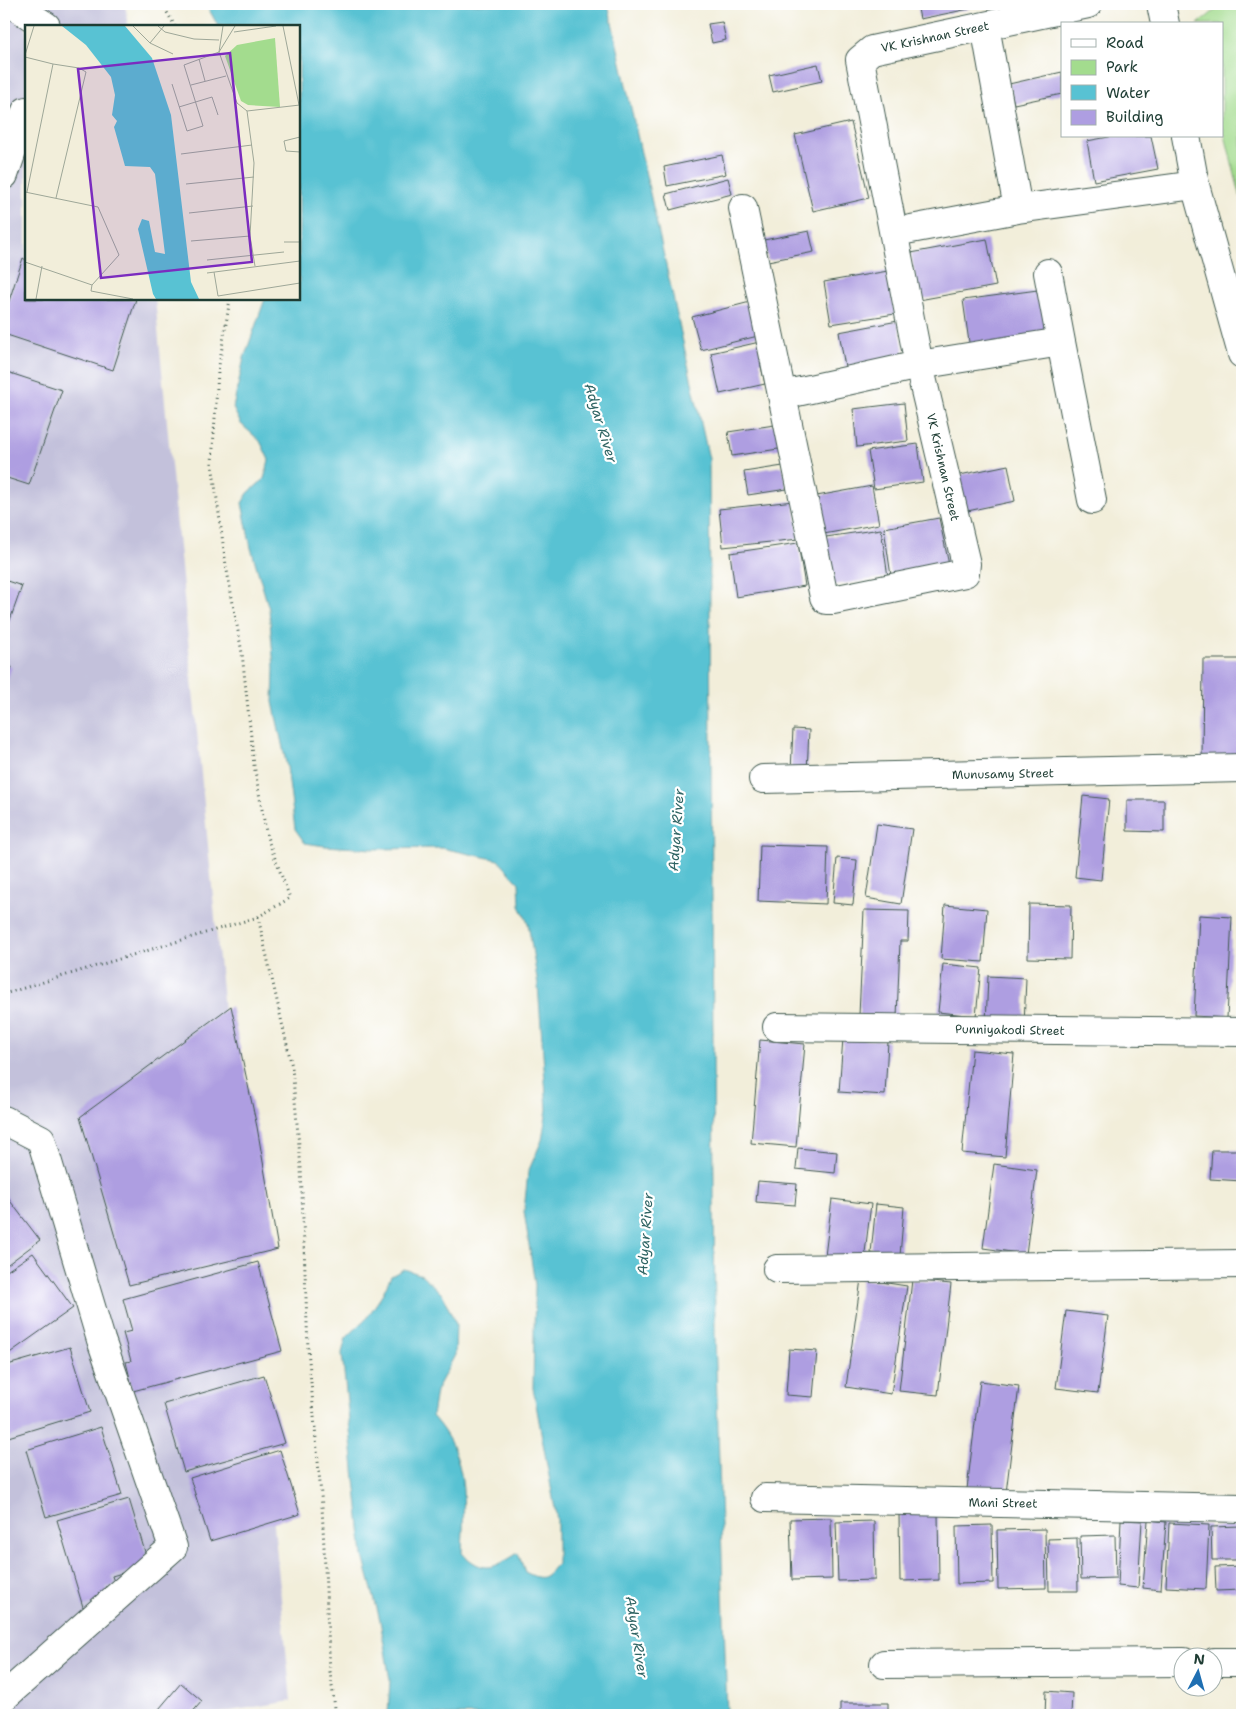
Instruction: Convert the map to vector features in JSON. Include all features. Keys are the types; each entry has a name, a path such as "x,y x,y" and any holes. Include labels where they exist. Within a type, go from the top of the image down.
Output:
{"street":[{"path":"12,4 44,25"},
{"name":"VK Krishnan Street","path":"743,208 826,600 965,573 966,564 919,365 895,232 860,60 872,50 1088,4"},
{"path":"1161,4 1165,22"},
{"path":"985,26 1018,209"},
{"path":"4,175 25,115"},
{"path":"1186,138 1195,185 1242,354"},
{"path":"895,232 1018,209 1195,185"},
{"path":"1048,273 1092,500"},
{"path":"782,395 919,365 1061,342"},
{"name":"Munusamy Street","path":"763,779 1242,768"},
{"name":"Punniyakodi Street","path":"777,1027 1242,1032"},
{"path":"4,1120 41,1139 102,1340 173,1547 4,1697"},
{"path":"777,1269 1242,1264"},
{"name":"Mani Street","path":"764,1498 1242,1508"},
{"path":"884,1664 1174,1662"},
{"path":"1224,1662 1242,1662"}],"path":[{"path":"162,4 174,25"},
{"path":"4,994 258,917 290,898 268,837 254,765 242,654 226,565 212,463 218,372 230,300"},
{"path":"258,917 292,1067 301,1168 308,1349 322,1506 330,1672 336,1715"}],"shaded area":[{"path":"4,4 121,4 126,9 128,25 25,25 25,300 155,300 291,1701 206,1715 4,1715"}],"green space":[{"path":"1223,4 1242,4 1242,203 1224,131 1224,22 1200,22"}],"water":[{"name":"Adyar River","path":"206,4 608,4 709,459 715,1335 727,1715 388,1715 390,1680 380,1620 363,1556 342,1353 346,1338 366,1319 381,1297 391,1276 404,1269 422,1275 442,1294 456,1324 455,1355 436,1391 432,1416 453,1448 459,1464 464,1515 462,1553 477,1564 489,1567 518,1553 525,1572 536,1577 543,1577 557,1564 557,1520 533,1388 535,1285 524,1211 528,1172 542,1140 547,1109 538,985 528,923 520,906 519,883 498,860 442,848 373,849 305,843 295,829 287,767 273,702 274,668 269,609 251,548 242,503 248,493 264,479 269,460 260,441 241,424 233,408 244,358 265,300 300,300 300,25 217,25"}],"building":[{"path":"917,4 968,4 969,9 920,19"},
{"path":"722,22 726,40 712,43 708,24"},
{"path":"818,64 822,81 773,92 769,75"},
{"path":"1061,72 1061,94 1014,104 1009,84"},
{"path":"851,122 869,198 813,211 795,135"},
{"path":"1103,138 1151,138 1158,169 1094,181 1087,141"},
{"path":"722,155 726,174 667,186 664,167"},
{"path":"728,178 732,194 670,210 666,194"},
{"path":"809,231 814,252 768,261 764,240"},
{"path":"987,239 996,286 919,300 911,253"},
{"path":"23,258 25,259 25,300 136,300 113,370 4,334 4,316"},
{"path":"888,271 895,314 831,324 824,282"},
{"path":"1045,289 1051,338 970,349 963,300"},
{"path":"754,301 762,335 701,350 692,317"},
{"path":"898,321 905,357 845,367 839,332"},
{"path":"764,341 768,360 760,362 765,384 720,394 711,353"},
{"path":"4,371 62,390 29,485 4,477"},
{"path":"904,403 908,441 857,447 853,409"},
{"path":"781,424 785,448 732,456 728,432"},
{"path":"918,444 923,482 874,489 868,451"},
{"path":"1008,465 1015,501 958,513 950,477"},
{"path":"783,466 787,489 748,495 744,472"},
{"path":"872,486 879,524 818,535 811,497"},
{"path":"794,501 799,539 723,547 719,509"},
{"path":"939,518 949,565 891,576 884,528"},
{"path":"881,529 888,577 827,586 819,538"},
{"path":"798,543 805,586 736,597 730,553"},
{"path":"4,580 22,586 4,637"},
{"path":"1203,659 1242,659 1242,761 1202,761"},
{"path":"4,664 12,667 4,689"},
{"path":"793,729 809,730 807,772 791,771"},
{"path":"1083,796 1109,799 1101,880 1075,877"},
{"path":"1127,800 1164,800 1164,832 1127,831"},
{"path":"877,824 912,829 901,904 866,898"},
{"path":"760,845 828,847 826,904 758,901"},
{"path":"837,858 857,860 853,905 833,903"},
{"path":"1029,904 1071,905 1070,959 1028,958"},
{"path":"945,905 987,909 983,962 941,959"},
{"path":"864,910 909,911 908,941 900,941 897,1017 859,1015"},
{"path":"1199,915 1232,917 1227,1018 1194,1016"},
{"path":"943,964 981,968 976,1016 938,1012"},
{"path":"988,976 1026,978 1024,1026 986,1024"},
{"path":"231,1006 257,1127 278,1249 129,1285 80,1117"},
{"path":"843,1038 888,1041 885,1095 839,1092"},
{"path":"760,1040 805,1044 796,1147 751,1143"},
{"path":"972,1050 1014,1054 1005,1157 962,1153"},
{"path":"798,1148 837,1152 835,1173 796,1169"},
{"path":"1212,1150 1242,1150 1242,1181 1210,1179"},
{"path":"994,1164 1037,1170 1026,1254 983,1248"},
{"path":"758,1181 797,1184 795,1205 756,1202"},
{"path":"4,1193 40,1240 4,1267"},
{"path":"832,1199 871,1204 864,1261 825,1256"},
{"path":"876,1204 904,1207 900,1256 871,1253"},
{"path":"33,1253 73,1308 4,1357 4,1273"},
{"path":"258,1262 282,1351 133,1391 126,1362 131,1361 123,1333 132,1331 123,1299"},
{"path":"861,1279 907,1286 891,1394 846,1387"},
{"path":"912,1280 951,1284 938,1395 899,1391"},
{"path":"1066,1311 1108,1316 1098,1393 1056,1388"},
{"path":"70,1347 90,1412 5,1438 4,1366"},
{"path":"789,1349 817,1351 813,1397 786,1395"},
{"path":"264,1375 285,1443 184,1472 164,1404"},
{"path":"980,1381 1019,1386 1006,1493 967,1489"},
{"path":"101,1427 122,1495 46,1517 26,1450"},
{"path":"280,1450 300,1514 210,1541 190,1478"},
{"path":"129,1499 149,1565 112,1576 115,1585 105,1587 109,1599 83,1607 57,1520"},
{"path":"938,1513 939,1580 900,1581 899,1514"},
{"path":"831,1518 832,1579 792,1580 790,1519"},
{"path":"1121,1520 1142,1521 1138,1588 1118,1586"},
{"path":"1148,1520 1166,1522 1161,1590 1143,1588"},
{"path":"874,1521 875,1580 838,1581 836,1522"},
{"path":"1169,1523 1209,1525 1206,1589 1166,1587"},
{"path":"992,1525 993,1583 957,1584 956,1526"},
{"path":"1242,1526 1242,1560 1212,1560 1211,1527"},
{"path":"1045,1529 1046,1588 998,1589 997,1530"},
{"path":"1115,1535 1116,1578 1081,1579 1080,1536"},
{"path":"1077,1538 1078,1591 1049,1591 1048,1539"},
{"path":"1242,1566 1242,1590 1216,1591 1215,1567"},
{"path":"181,1683 202,1701 190,1715 154,1715"},
{"path":"1046,1691 1072,1693 1071,1715 1045,1715"},
{"path":"840,1703 888,1703 888,1715 840,1715"}]}
